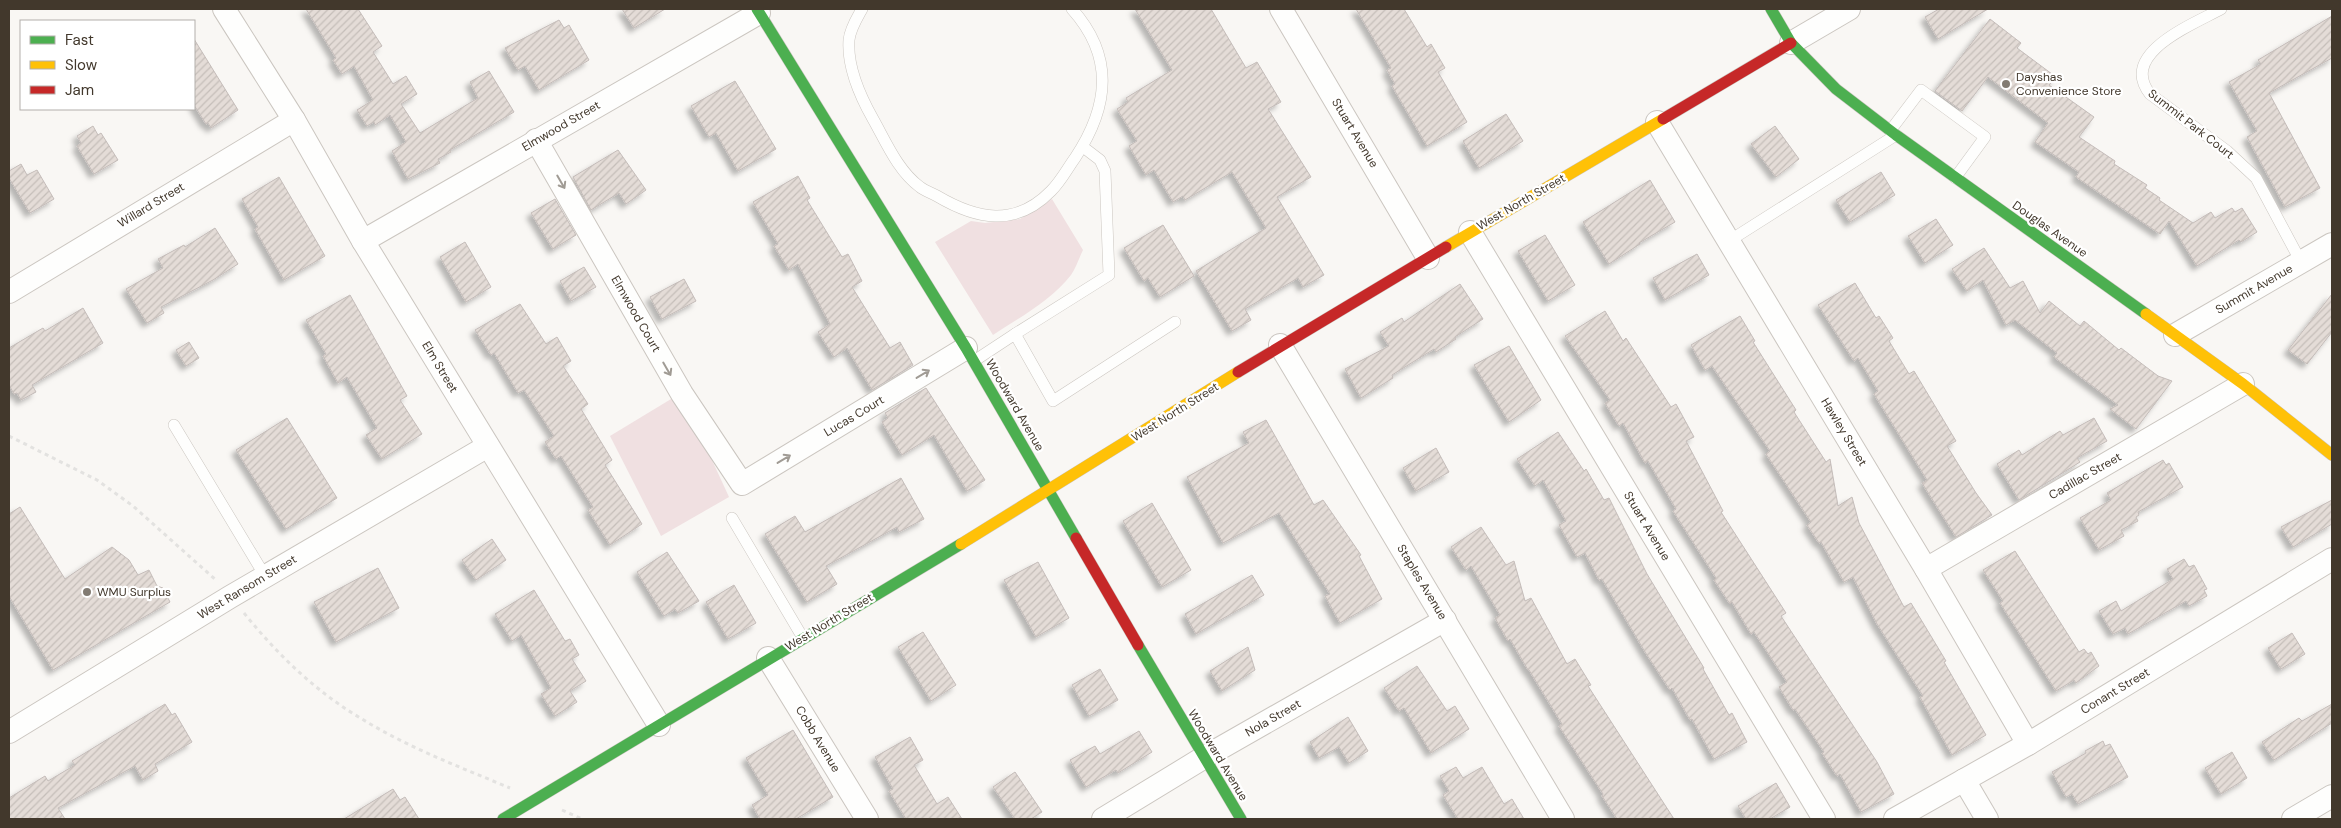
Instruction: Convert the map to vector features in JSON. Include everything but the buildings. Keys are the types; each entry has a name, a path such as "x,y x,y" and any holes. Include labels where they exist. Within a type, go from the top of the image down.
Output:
{"street":[{"name":"Elm Street","path":"224,9 294,120 364,241 659,724"},
{"name":"Stuart Avenue","path":"1281,9 1428,258"},
{"name":"Douglas Avenue","path":"1771,9 1791,43 1836,89 1955,178 2243,384 2332,454"},
{"name":"West North Street","path":"505,819 768,658 1048,491 1280,346 1849,9"},
{"name":"Elmwood Street","path":"364,241 758,11"},
{"name":"Woodward Avenue","path":"758,11 970,354 1203,758 1241,819"},
{"name":"Willard Street","path":"9,292 294,120"},
{"name":"Hawley Street","path":"1657,122 1926,569 2028,744"},
{"name":"Elmwood Court","path":"536,140 682,394 742,484"},
{"name":"Stuart Avenue","path":"1470,232 1824,819"},
{"name":"Summit Avenue","path":"2175,335 2332,244"},
{"name":"Staples Avenue","path":"1280,346 1563,819"},
{"name":"Lucas Court","path":"742,484 970,354"},
{"name":"Cadillac Street","path":"1926,569 2243,384"},
{"name":"West Ransom Street","path":"9,732 265,576 488,446"},
{"name":"Conant Street","path":"1895,819 2028,744 2332,559"},
{"name":"Nola Street","path":"1103,819 1203,758 1445,620"},
{"name":"Cobb Avenue","path":"768,658 867,819"},
{"path":"1964,780 1987,819"},
{"path":"2293,819 2332,796"}],"lane":[{"path":"862,9 854,23 849,40 856,80 862,99 892,153 920,187 958,208 986,216 1002,216 1021,210 1045,196 1065,175 1098,117 1103,97 1102,72 1098,53 1089,34 1072,9"},
{"name":"Summit Park Court","path":"2222,9 2161,42 2147,58 2141,78 2150,94 2227,151 2256,178 2302,262"},
{"path":"1729,241 1893,133 1921,90 1984,138 1955,178"},
{"path":"970,354 1015,334 1108,275 1105,170 1100,160 1082,147"},
{"path":"1015,334 1053,401 1174,322"},
{"path":"174,425 265,576"},
{"path":"732,518 803,638"}],"path":[{"path":"9,436 68,464 97,480 119,496 210,573 260,634 291,665 361,719 432,756 537,799"}],"shaded area":[{"path":"1052,199 1083,250 1071,275 1054,293 1035,308 993,335 935,242 971,221 985,223 1020,219"},
{"path":"681,393 729,497 661,536 610,436"}],"traffic: fast":[{"path":"757,9 966,348 1076,538"},
{"path":"1771,9 1791,43 1836,89 1896,135 2146,314"},
{"path":"503,819 961,544"},
{"path":"1138,645 1241,819"}],"traffic: slow":[{"path":"1446,247 1663,119"},
{"path":"2146,314 2243,384 2332,455"},
{"path":"961,544 1238,372"}],"traffic: jam":[{"path":"1663,119 1791,43"},
{"path":"1238,372 1446,247"},
{"path":"1076,538 1138,645"}],"place":[{"name":"Dayshas Convenience Store","path":"2006,84"},
{"name":"WMU Surplus","path":"87,592"}]}
